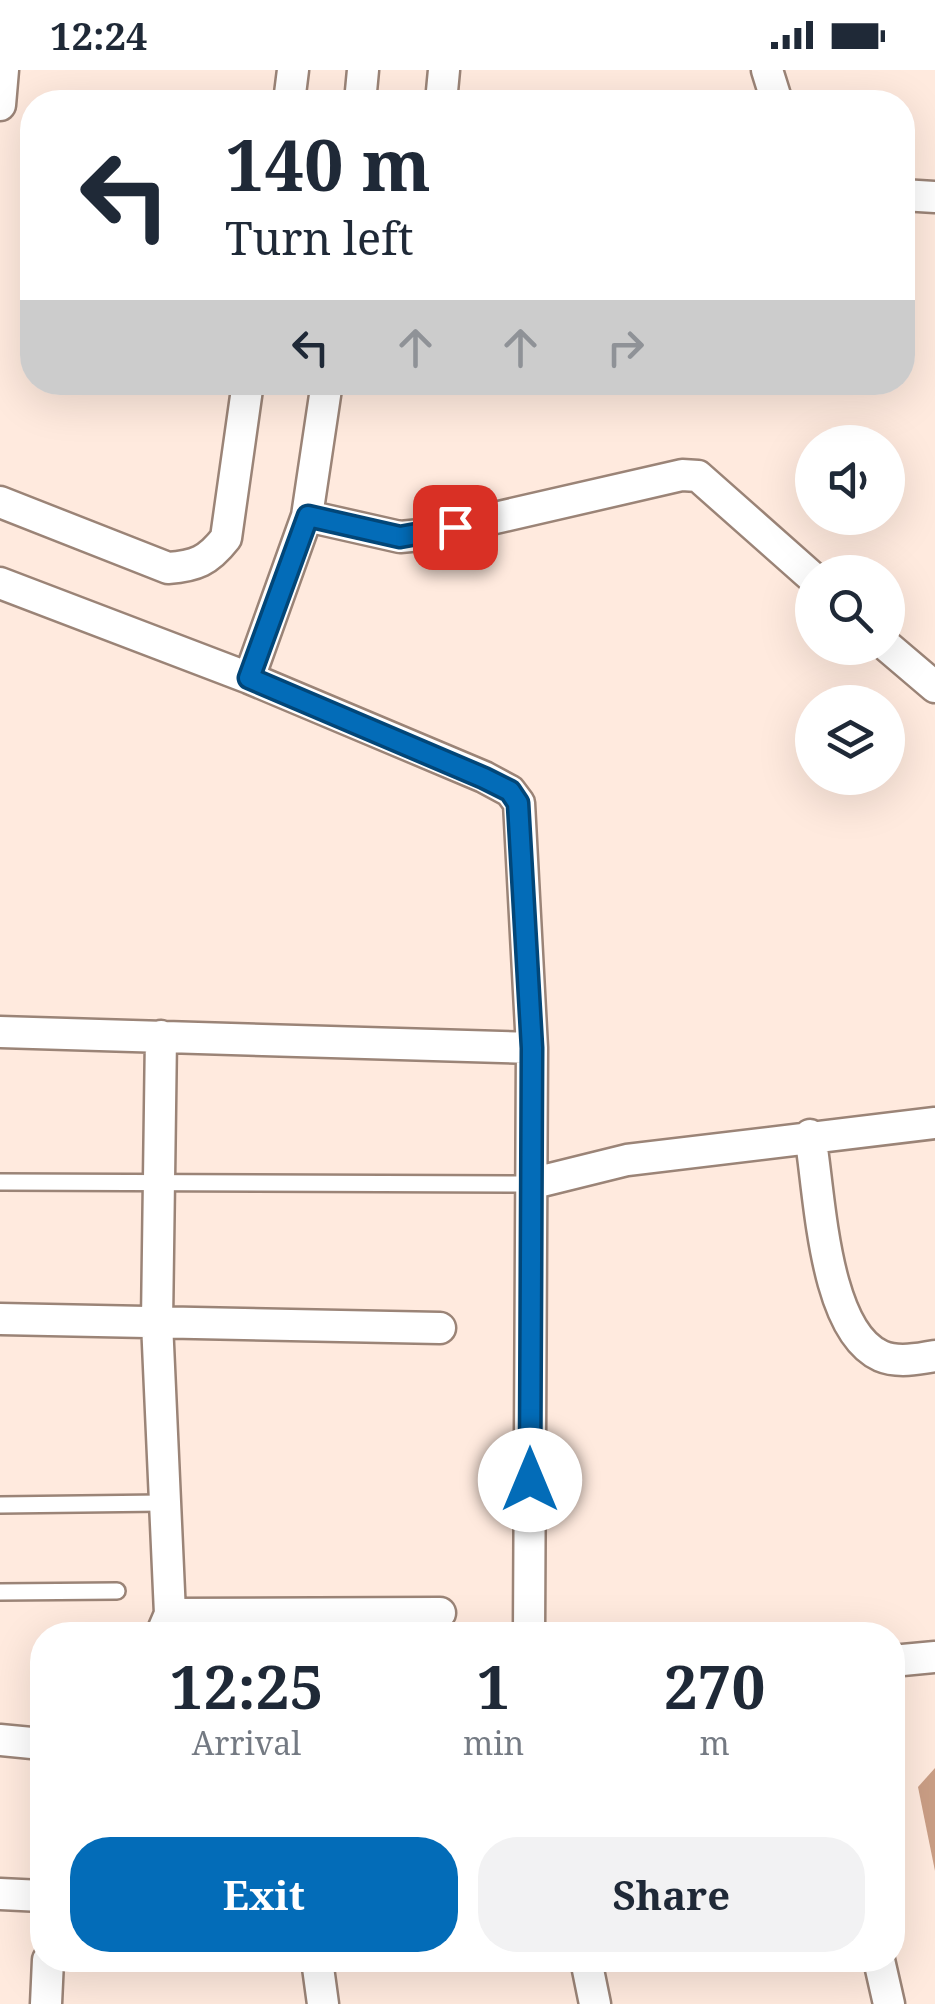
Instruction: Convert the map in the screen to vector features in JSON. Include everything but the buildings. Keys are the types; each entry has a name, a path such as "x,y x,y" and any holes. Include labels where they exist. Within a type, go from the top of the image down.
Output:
{"street":[{"path":"0,105 3,70"},
{"path":"0,502 168,568 193,566 211,558 226,538 246,395"},
{"path":"249,678 308,516 324,395"},
{"path":"308,516 400,537 421,535 682,475 698,476 795,562"},
{"path":"0,584 249,678 510,791 518,803 532,1048 529,1622"},
{"path":"905,661 935,687"},
{"path":"0,1032 532,1048"},
{"path":"161,1036 157,1322 165,1622"},
{"path":"530,1184 627,1160 935,1123"},
{"path":"810,1135 837,1300 848,1326 864,1346 885,1358 935,1356"},
{"path":"0,1320 440,1328"},
{"path":"215,1622 440,1613"},
{"path":"905,1660 935,1657"},
{"path":"0,1740 30,1743"},
{"path":"0,1894 30,1895"},
{"path":"46,2004 47,1972"},
{"path":"319,1972 323,2004"},
{"path":"588,1972 594,2004"},
{"path":"881,1972 889,2004"}],"lane":[{"path":"0,1182 158,1186 530,1184"},
{"path":"0,1504 162,1502"},
{"path":"0,1592 117,1591"}],"shaded area":[{"path":"935,1768 935,1871 918,1787"}],"route":[{"path":"455,527 400,537 308,516 249,678 484,778 510,791 518,803 532,1048 530,1480"}]}
